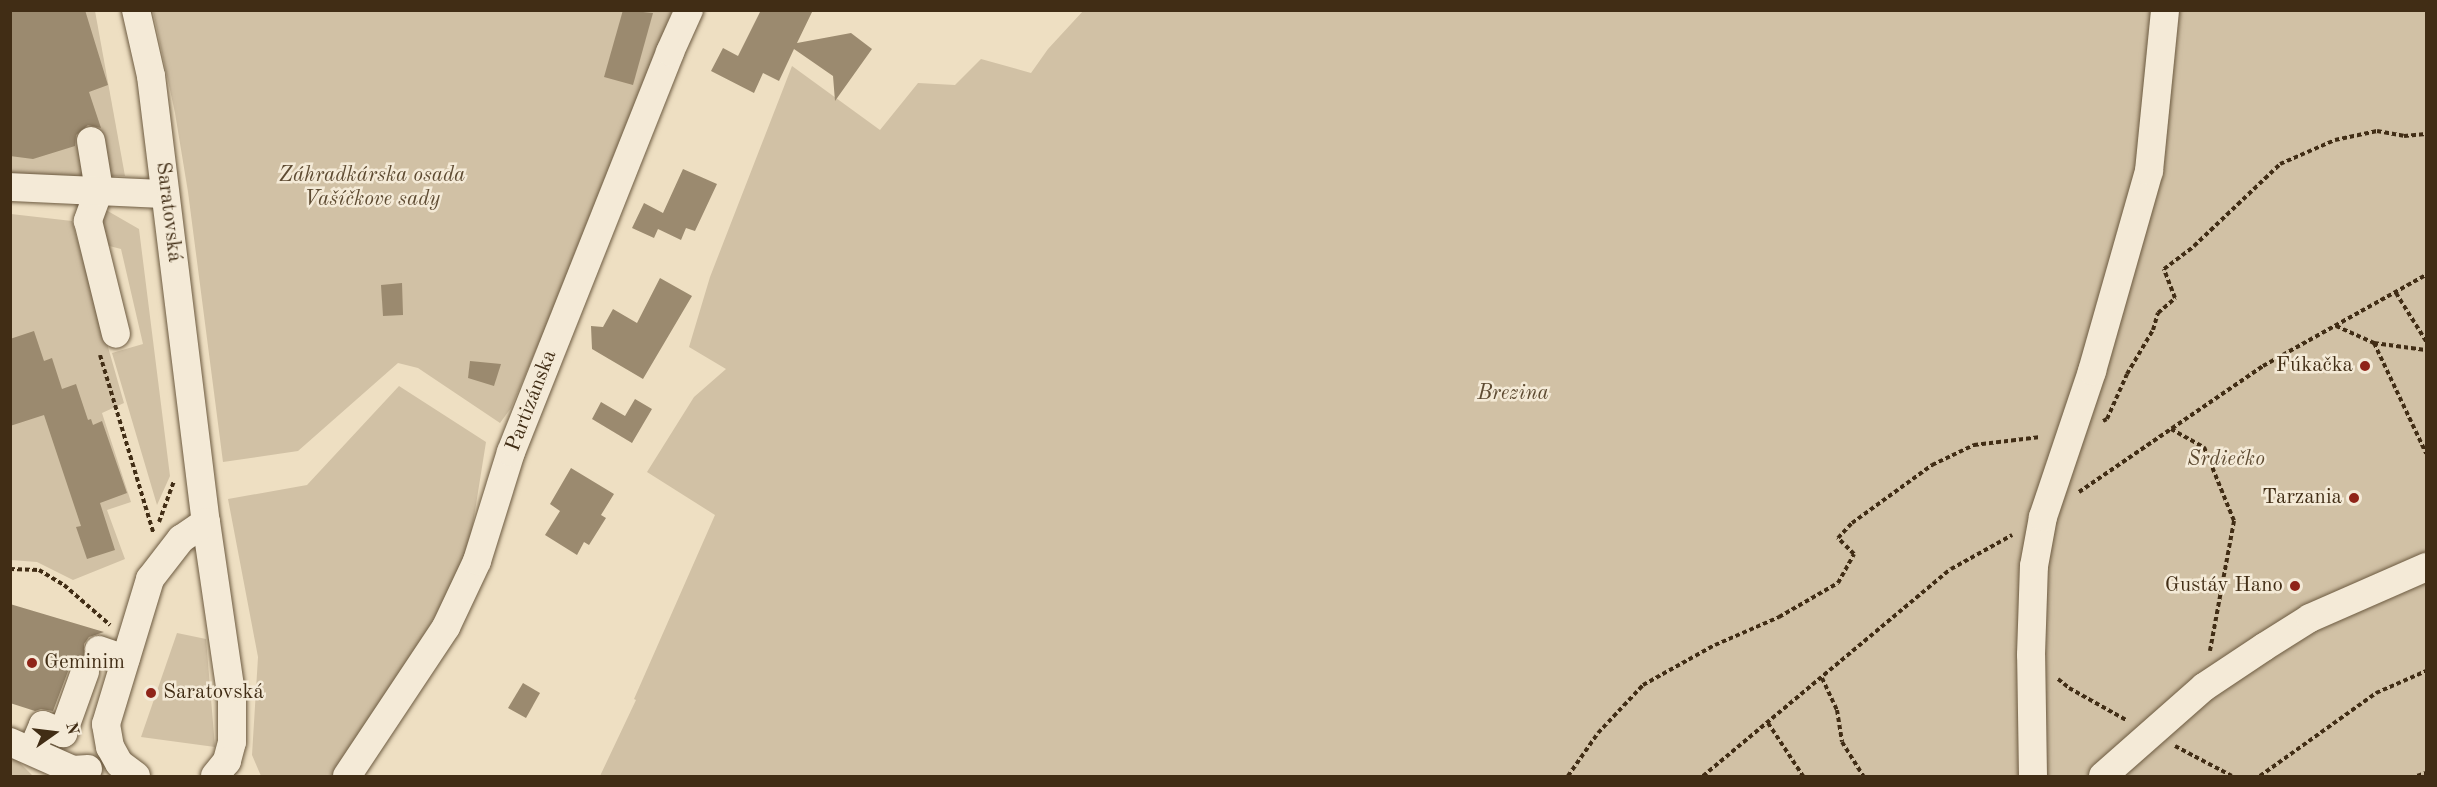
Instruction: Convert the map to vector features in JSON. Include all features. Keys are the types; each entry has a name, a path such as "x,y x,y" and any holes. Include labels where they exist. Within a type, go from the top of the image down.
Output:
{"street":[{"name":"Saratovská","path":"136,10 151,76 206,522 232,699 232,742 226,761 215,777"},
{"name":"Partizánska","path":"347,777 446,627 477,561 511,452 670,52 689,10"},
{"path":"2033,777 2031,655 2034,566 2043,517 2073,433 2149,171 2165,10"},
{"path":"91,141 99,190 88,221 116,334"},
{"path":"10,187 165,194"},
{"path":"106,724 87,773 74,770 21,746 43,725 63,733 105,652 150,579 181,539 206,522"},
{"path":"2103,777 2204,687 2310,618 2427,567"},
{"path":"105,652 106,724 110,747 118,763 136,777"}],"path":[{"path":"1568,777 1598,733 1643,685 1715,645 1779,617 1838,583 1854,554 1838,538 1852,522 1932,465 1974,445 2073,433 2107,419 2127,374 2153,330 2158,313 2175,298 2164,269 2194,246 2280,164 2335,140 2377,131 2404,136 2427,134"},
{"path":"1704,777 1951,569 2043,517 2263,366 2427,274"},
{"path":"2396,293 2427,341"},
{"path":"2335,326 2374,343 2427,350"},
{"path":"116,334 99,352 154,535 174,481 172,469"},
{"path":"2374,343 2427,453"},
{"path":"2171,429 2204,447 2234,521 2204,687"},
{"path":"10,569 39,570 64,585 105,652"},
{"path":"2260,777 2376,693 2427,671"},
{"path":"1822,678 1837,710 1842,742 1863,777"},
{"path":"1768,723 1803,777"},
{"path":"2417,777 2427,773"}],"green space":[{"path":"10,11 95,11 125,176 11,176"},
{"name":"Záhradkárska osada Vašíčkove sady","path":"153,11 672,11 609,177 564,285 511,408 500,423 418,368 398,363 298,451 223,462 188,192 175,113"},
{"name":"Brezina","path":"1083,11 2426,11 2426,776 600,776 636,700 634,699 715,515 647,472 694,397 726,369 689,347 710,277 792,66 880,130 918,83 955,85 981,59 1031,73 1048,49"},
{"path":"106,210 139,229 170,476 157,505 112,353 143,344 121,249 90,241"},
{"path":"11,214 72,221 124,403 102,413 131,502 107,510 125,559 73,580 37,562 11,560"},
{"path":"399,386 486,442 467,561 398,680 337,776 261,776 252,755 258,657 228,499 307,485"},
{"path":"177,633 206,639 215,747 141,737"},
{"path":"11,754 33,776 11,776"}],"building":[{"path":"10,10 85,10 108,85 89,92 101,128 88,125 76,135 75,146 33,159 10,156"},
{"path":"623,10 653,13 633,85 604,77"},
{"path":"761,10 813,10 797,43 851,33 872,49 835,101 833,76 794,49 779,81 763,73 754,93 711,71 723,48 738,56"},
{"path":"683,169 717,184 695,231 686,228 681,240 658,229 654,238 632,228 644,203 663,213"},
{"path":"660,278 692,296 643,379 592,349 591,326 603,327 613,309 637,323"},
{"path":"402,283 403,315 383,316 381,285"},
{"path":"34,331 44,361 52,358 62,389 76,384 88,420 91,419 93,425 102,421 127,493 100,503 115,550 87,559 76,527 81,526 44,415 10,426 10,339"},
{"path":"470,361 501,364 494,386 468,378"},
{"path":"635,399 652,409 632,443 592,419 601,402 625,416"},
{"path":"571,468 614,494 601,515 606,518 589,545 584,542 577,555 545,535 560,511 550,504"},
{"name":"Geminim","path":"10,604 104,632 89,637 84,644 84,656 75,659 70,666 53,711 41,709 35,711 10,703"},
{"path":"523,683 540,693 526,718 508,708"}],"place":[{"name":"Fúkačka","path":"2365,366"},
{"name":"Tarzania","path":"2354,498"},
{"name":"Gustáv Hano","path":"2295,586"},
{"name":"Geminim","path":"32,663"},
{"name":"Saratovská","path":"151,693"}],"park label":[{"name":"Srdiečko","path":"2226,460"}]}
